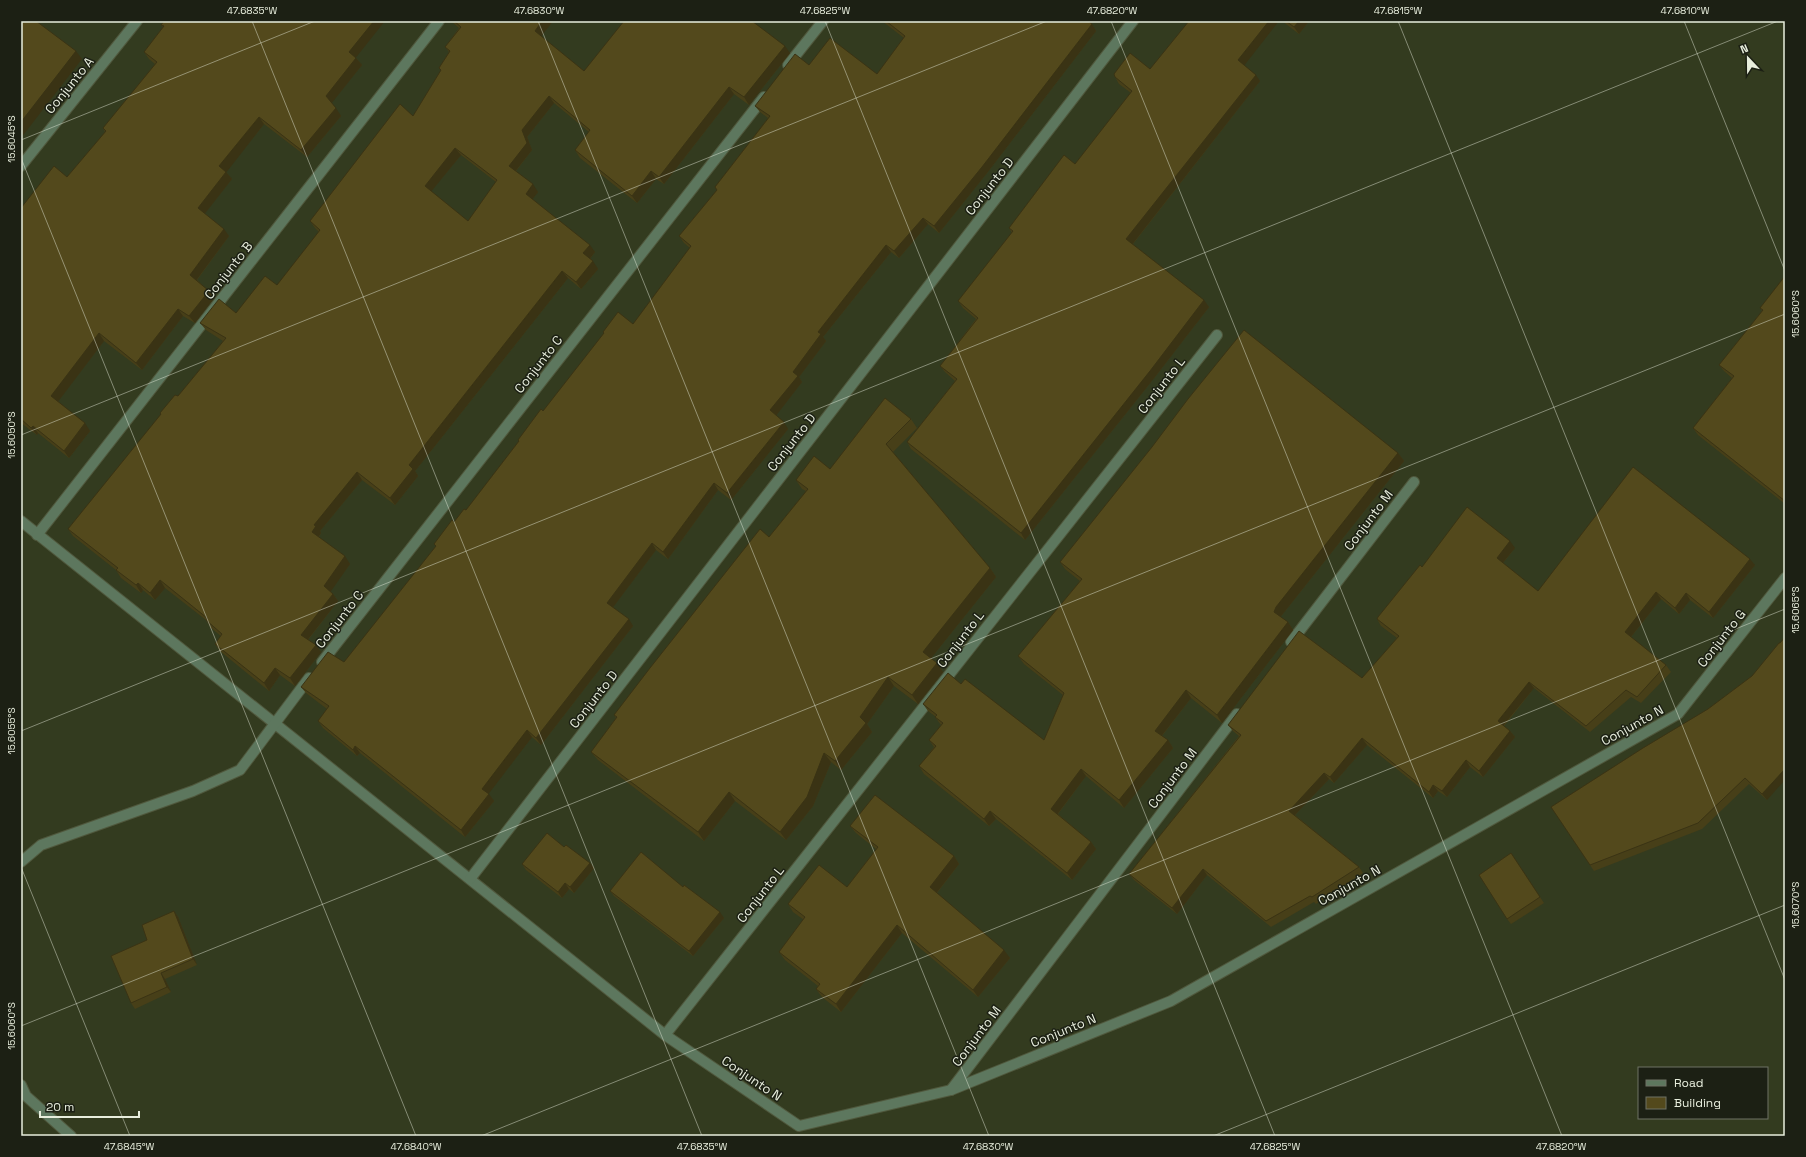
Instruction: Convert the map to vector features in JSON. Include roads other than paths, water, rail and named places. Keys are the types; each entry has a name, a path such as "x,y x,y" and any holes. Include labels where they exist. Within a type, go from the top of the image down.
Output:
{"street":[{"name":"Conjunto A","path":"21,166 137,21"},
{"name":"Conjunto B","path":"37,535 439,21"},
{"path":"784,71 823,21"},
{"name":"Conjunto D","path":"470,879 1133,21"},
{"name":"Conjunto C","path":"21,862 41,845 193,791 240,770 274,723 769,90"},
{"name":"Conjunto L","path":"665,1035 1217,335"},
{"name":"Conjunto M","path":"1284,653 1414,482"},
{"name":"Conjunto N","path":"21,521 665,1035 799,1126 951,1090 1171,1000 1678,714"},
{"name":"Conjunto G","path":"1678,714 1785,578"},
{"name":"Conjunto M","path":"951,1090 1245,703"},
{"path":"21,1085 26,1096 71,1136"}]}
